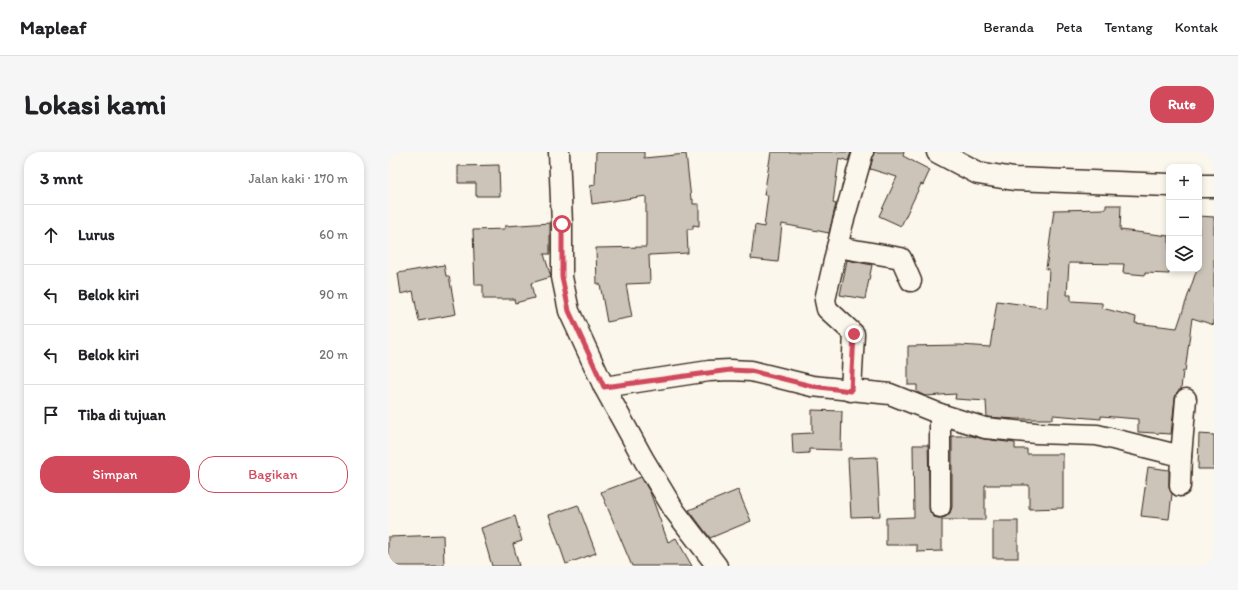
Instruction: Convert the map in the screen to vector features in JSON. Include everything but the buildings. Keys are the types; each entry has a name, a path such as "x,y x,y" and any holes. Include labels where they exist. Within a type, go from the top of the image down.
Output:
{"highway":[{"path":"938,152 978,173 1014,179 1166,185"},
{"path":"1202,186 1214,186"}],"street":[{"path":"559,152 562,224 562,277 569,311 604,387 674,510 717,566"},
{"path":"851,391 854,334 827,309 825,302 837,247 863,152"},
{"path":"837,247 901,258 904,260 911,281"},
{"path":"604,387 709,371 740,370 774,376 812,386 890,394 940,414 984,428 1036,433 1097,436 1182,456"},
{"path":"1180,486 1186,399"},
{"path":"940,414 940,507"}],"route":[{"path":"562,224 562,277 569,311 604,387 709,371 740,370 751,371 797,383 833,390 851,391 854,334"}]}
